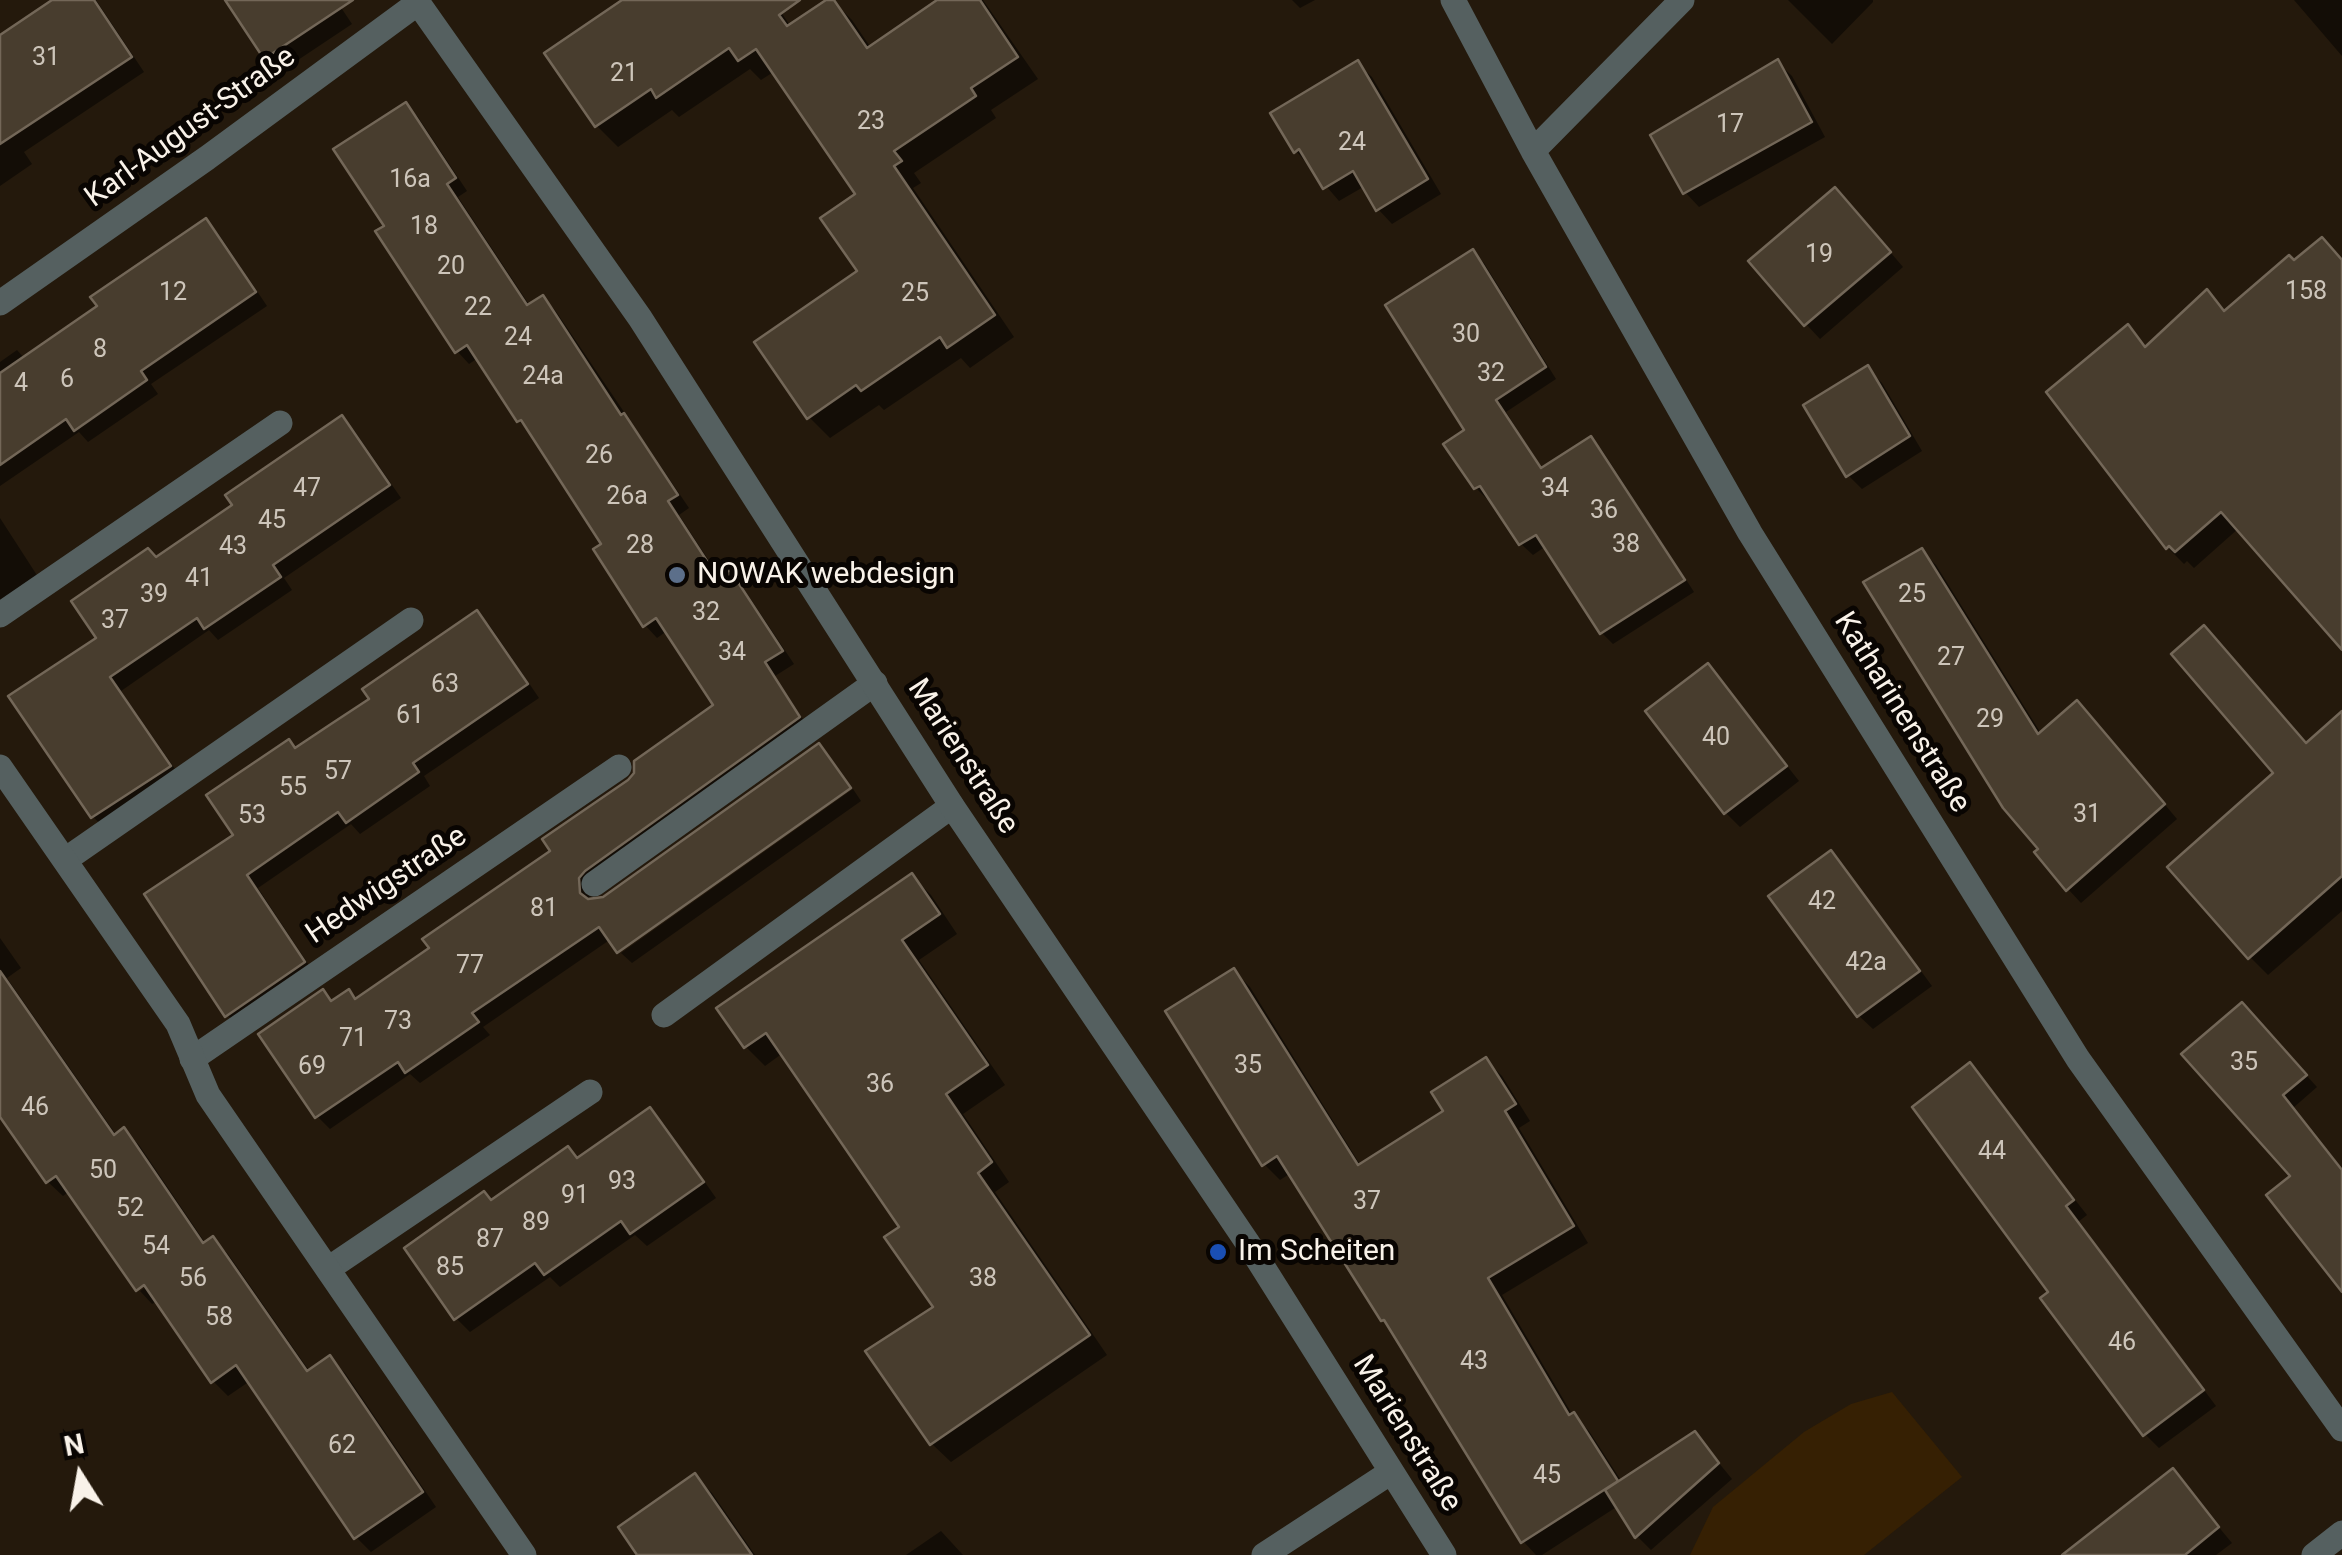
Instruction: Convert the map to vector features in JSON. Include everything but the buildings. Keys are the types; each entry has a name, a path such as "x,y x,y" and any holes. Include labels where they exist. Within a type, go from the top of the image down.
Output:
{"street":[{"name":"Katharinenstraße","path":"1453,0 1533,151 1750,533 2078,1059 2342,1428"},
{"path":"1533,151 1682,0"},
{"name":"Karl-August-Straße","path":"0,303 207,158 417,2"},
{"name":"Marienstraße","path":"417,2 640,318 952,806 1247,1242 1444,1555"},
{"path":"0,615 280,423"},
{"path":"64,860 411,620"},
{"path":"594,884 875,683"},
{"path":"0,767 178,1024 208,1095 524,1555"},
{"name":"Hedwigstraße","path":"192,1059 619,767"},
{"path":"664,1015 952,806"},
{"path":"328,1269 590,1092"},
{"path":"1264,1555 1390,1472"},
{"path":"2314,1555 2342,1533"}],"shaded area":[{"path":"1892,1392 1962,1477 1864,1555 1690,1555 1713,1507 1804,1432 1851,1404"}],"place":[{"name":"NOWAK webdesign","path":"677,575"},
{"name":"Im Scheiten","path":"1218,1252"}]}
